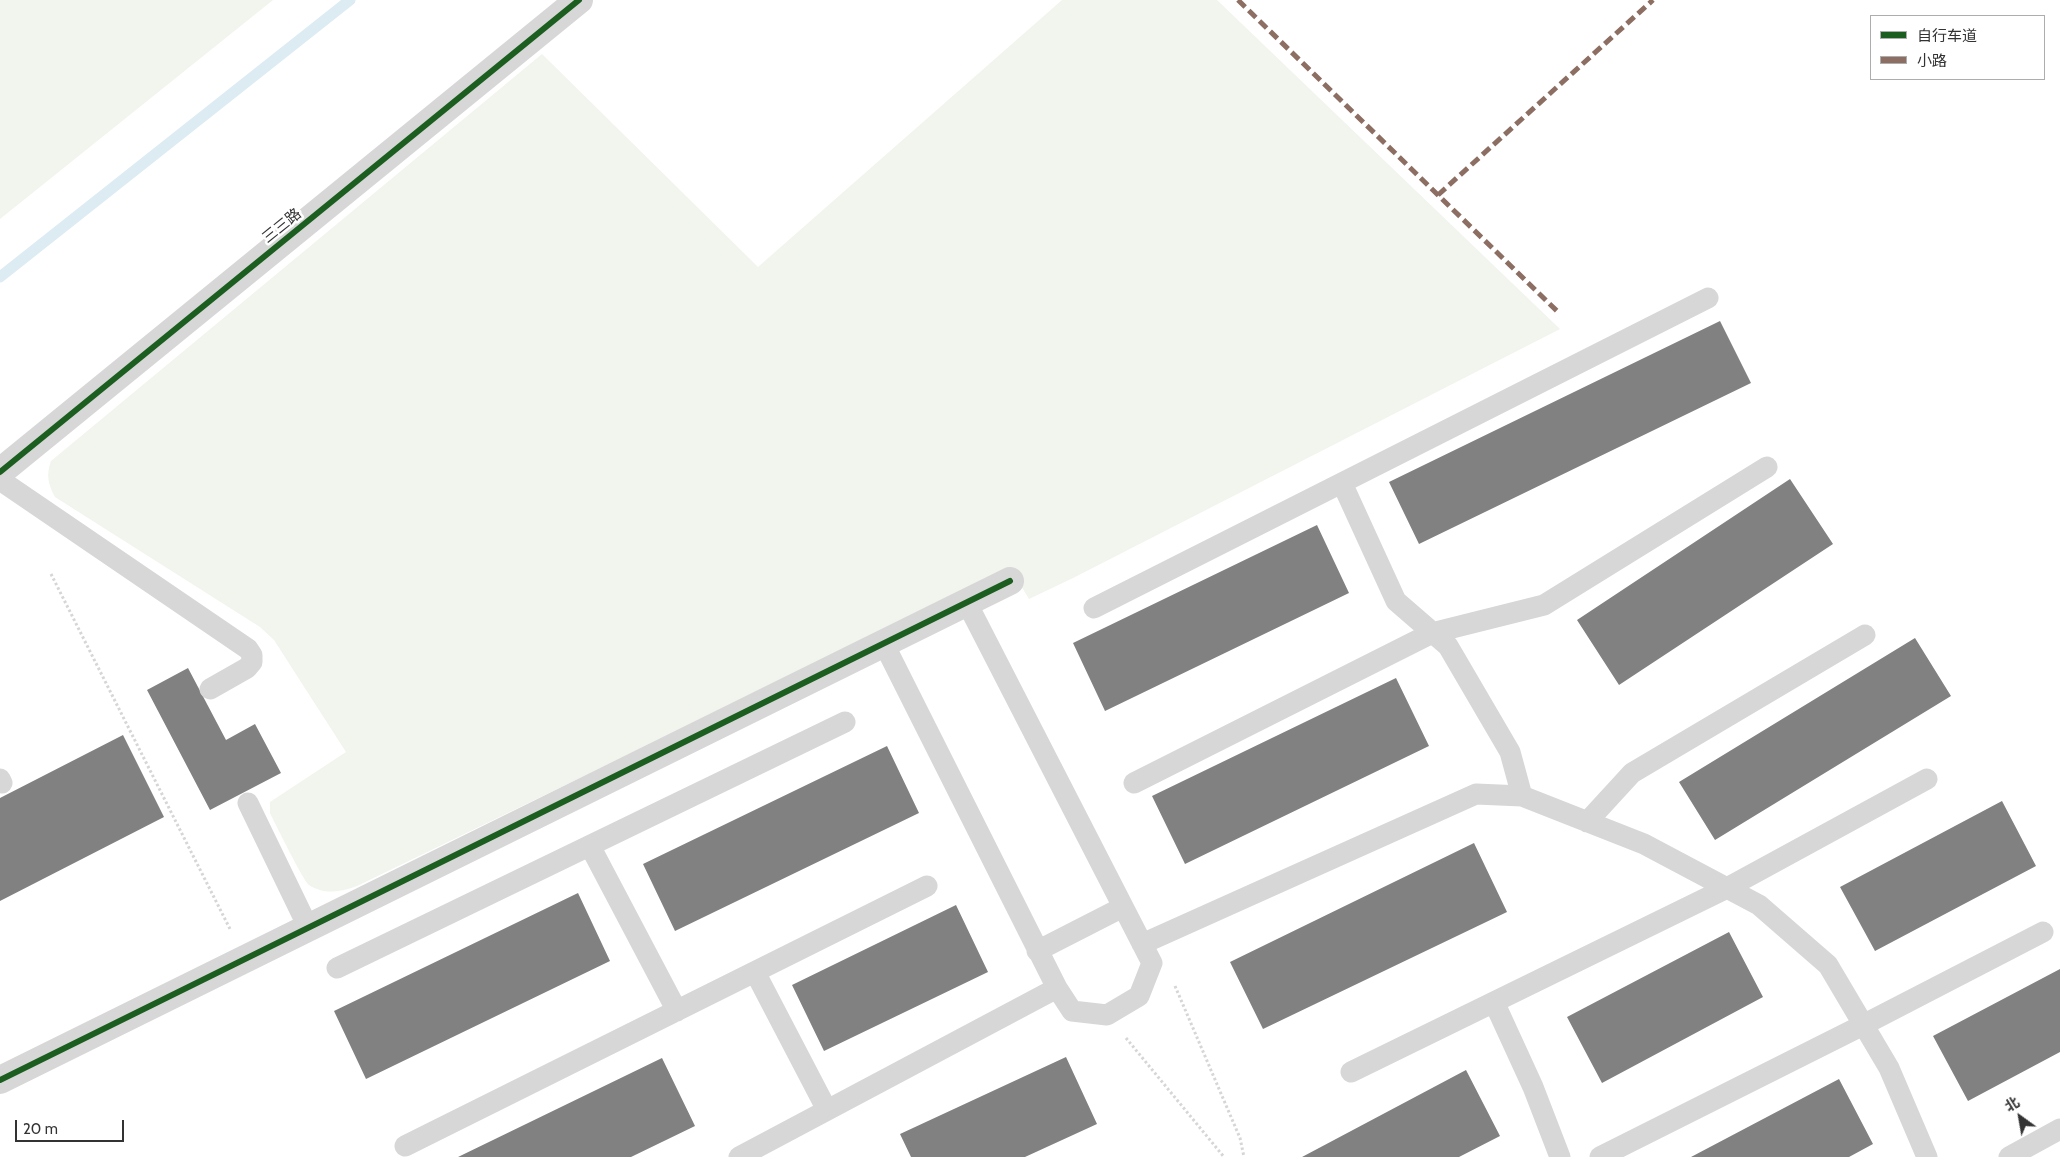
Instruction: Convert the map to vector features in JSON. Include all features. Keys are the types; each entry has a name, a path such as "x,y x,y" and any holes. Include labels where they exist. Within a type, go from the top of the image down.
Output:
{"street":[{"name":"三三路","path":"0,472 579,0"},
{"path":"0,1080 1010,582"}],"lane":[{"path":"1094,608 1708,298"},
{"path":"1134,783 1432,633 1544,605 1767,467"},
{"path":"0,480 248,649 252,655 252,662 247,668 210,689"},
{"path":"1342,483 1396,601 1448,646 1510,752 1522,796"},
{"path":"884,644 1057,988 1072,1011 1107,1015 1139,996 1152,963 968,603"},
{"path":"1587,822 1632,773 1865,635"},
{"path":"337,968 845,722"},
{"path":"1351,1072 1727,888 1927,779"},
{"path":"1142,944 1476,794 1522,796 1644,844 1759,905 1828,965 1889,1068 1927,1157"},
{"path":"248,803 308,927"},
{"path":"590,846 677,1010"},
{"path":"405,1146 926,886"},
{"path":"1037,951 1123,907"},
{"path":"1600,1157 2043,932"},
{"path":"755,972 827,1110"},
{"path":"739,1157 1057,988"},
{"path":"1494,1002 1533,1087 1560,1157"},
{"path":"2009,1157 2060,1129"}],"path":[{"path":"51,574 245,959"},
{"path":"1152,963 1176,987 1240,1138 1244,1157"},
{"path":"1107,1015 1224,1157"}],"shaded area":[{"path":"0,0 273,0 0,219"},
{"path":"1062,0 1217,0 1560,329 1029,599 1011,569 357,886 333,892 309,885 295,863 270,813 270,802 346,752 274,640 260,627 55,497 48,479 51,461 542,54 758,267"}],"building":[{"path":"1720,321 1751,383 1419,544 1389,482"},
{"path":"1790,479 1833,544 1619,685 1577,620"},
{"path":"1317,525 1349,593 1105,711 1073,643"},
{"path":"1915,638 1951,696 1715,840 1679,782"},
{"path":"188,668 226,740 255,724 281,773 210,810 147,690"},
{"path":"1396,678 1429,746 1185,864 1152,796"},
{"path":"123,735 164,817 0,901 0,798"},
{"path":"887,746 919,813 675,931 643,864"},
{"path":"2002,801 2036,866 1875,951 1840,887"},
{"path":"1474,843 1507,912 1263,1029 1230,962"},
{"path":"578,893 610,961 366,1079 334,1011"},
{"path":"956,905 988,972 824,1051 792,985"},
{"path":"1729,932 1763,997 1602,1083 1567,1017"},
{"path":"2060,969 2060,1052 1968,1101 1933,1036"},
{"path":"1066,1057 1097,1124 1025,1157 911,1157 900,1134"},
{"path":"662,1058 695,1126 631,1157 458,1157"},
{"path":"1466,1070 1500,1136 1459,1157 1302,1157"},
{"path":"1839,1079 1873,1144 1849,1157 1691,1157"}],"waterway":[{"path":"0,277 350,0"}],"marked path":[{"path":"1238,0 1558,312"},
{"path":"1438,195 1653,0"}],"cycle path":[{"path":"0,472 579,0"},
{"path":"0,1080 1010,581"}]}
